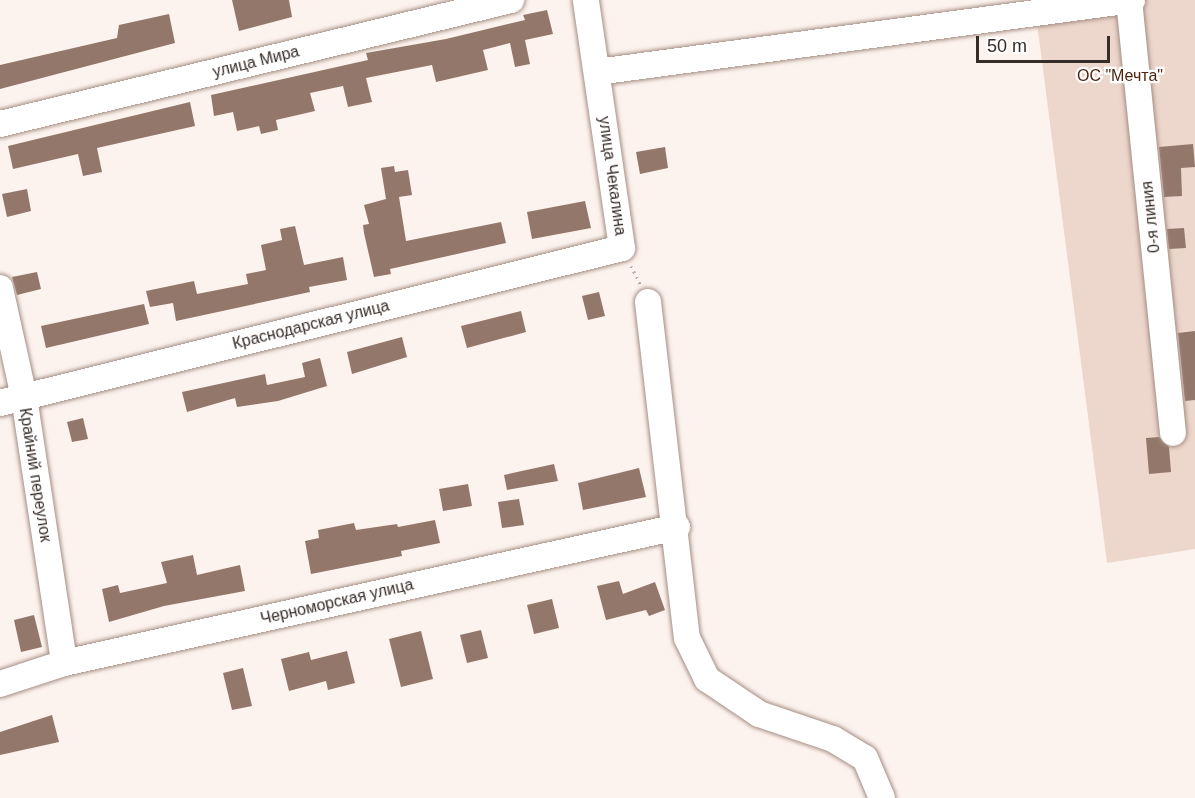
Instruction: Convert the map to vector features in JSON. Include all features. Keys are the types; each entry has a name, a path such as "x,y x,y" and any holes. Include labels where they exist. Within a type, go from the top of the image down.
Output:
{"street":[{"name":"улица Мира","path":"0,124 512,0"},
{"name":"улица Чекалина","path":"586,0 622,248"},
{"path":"597,72 1130,0"},
{"name":"0-я линия","path":"1130,0 1173,433"},
{"name":"Краснодарская улица","path":"12,400 622,248"},
{"name":"Крайний переулок","path":"0,288 12,400 64,663"},
{"path":"648,302 677,526 687,638 707,679 759,714 833,739 865,758 882,798"},
{"name":"Черноморская улица","path":"0,684 64,663 677,526"}],"path":[{"name":"улица Чекалина","path":"622,248 648,302"}],"green space":[{"name":"ОС \"Мечта\"","path":"1034,0 1195,0 1195,549 1107,563"}],"building":[{"path":"232,0 289,0 292,17 239,31"},
{"path":"547,10 553,34 525,40 530,64 515,67 510,43 483,50 488,70 436,82 432,65 366,78 372,102 348,107 343,86 310,93 315,111 276,120 278,130 261,134 259,126 237,131 233,112 214,116 211,95 368,60 366,53 446,39 525,20 523,15"},
{"path":"169,14 175,43 0,89 0,65 117,38 119,25"},
{"path":"190,102 195,126 97,148 102,172 83,176 78,154 13,169 8,146"},
{"path":"1193,144 1195,167 1181,168 1182,196 1164,197 1159,147"},
{"path":"665,147 668,168 640,174 636,152"},
{"path":"394,166 395,172 408,170 412,195 399,197 406,241 501,222 506,243 390,269 391,274 374,277 364,233 363,225 369,224 364,205 386,199 381,168"},
{"path":"27,189 31,211 7,217 2,194"},
{"path":"585,201 591,228 532,239 527,212"},
{"path":"295,226 304,265 343,257 347,280 309,287 310,292 176,321 173,303 150,307 146,291 194,281 197,294 248,284 246,274 266,270 261,245 282,240 280,229"},
{"path":"1184,228 1186,248 1169,249 1167,229"},
{"path":"37,272 41,289 17,295 12,277"},
{"path":"599,292 605,316 588,320 582,296"},
{"path":"144,304 149,324 46,348 41,326"},
{"path":"521,311 526,332 467,348 461,326"},
{"path":"1195,331 1195,400 1185,401 1178,333"},
{"path":"402,337 407,357 352,374 347,352"},
{"path":"320,358 327,386 278,401 237,407 235,398 187,412 182,392 265,374 267,385 305,377 302,363"},
{"path":"83,418 88,439 72,442 67,422"},
{"path":"1159,437 1169,447 1171,472 1149,474 1146,438"},
{"path":"554,464 558,481 507,490 504,475"},
{"path":"639,468 646,497 583,510 578,483"},
{"path":"468,484 472,506 443,511 439,489"},
{"path":"519,499 524,525 502,528 498,502"},
{"path":"435,520 440,543 401,551 402,556 311,574 305,541 319,538 318,530 354,523 356,530 397,524 398,527"},
{"path":"193,555 197,575 240,565 245,591 164,606 109,622 102,589 118,585 120,593 167,583 161,562"},
{"path":"619,581 623,594 655,582 665,610 649,616 646,610 606,620 597,586"},
{"path":"552,599 559,628 534,634 527,605"},
{"path":"34,615 42,647 21,652 14,620"},
{"path":"481,630 488,658 467,663 460,635"},
{"path":"421,631 433,679 401,687 389,639"},
{"path":"347,651 355,683 328,690 326,681 289,691 281,659 309,652 311,660"},
{"path":"243,668 252,706 232,710 223,673"},
{"path":"52,715 59,742 0,755 0,732"}]}
